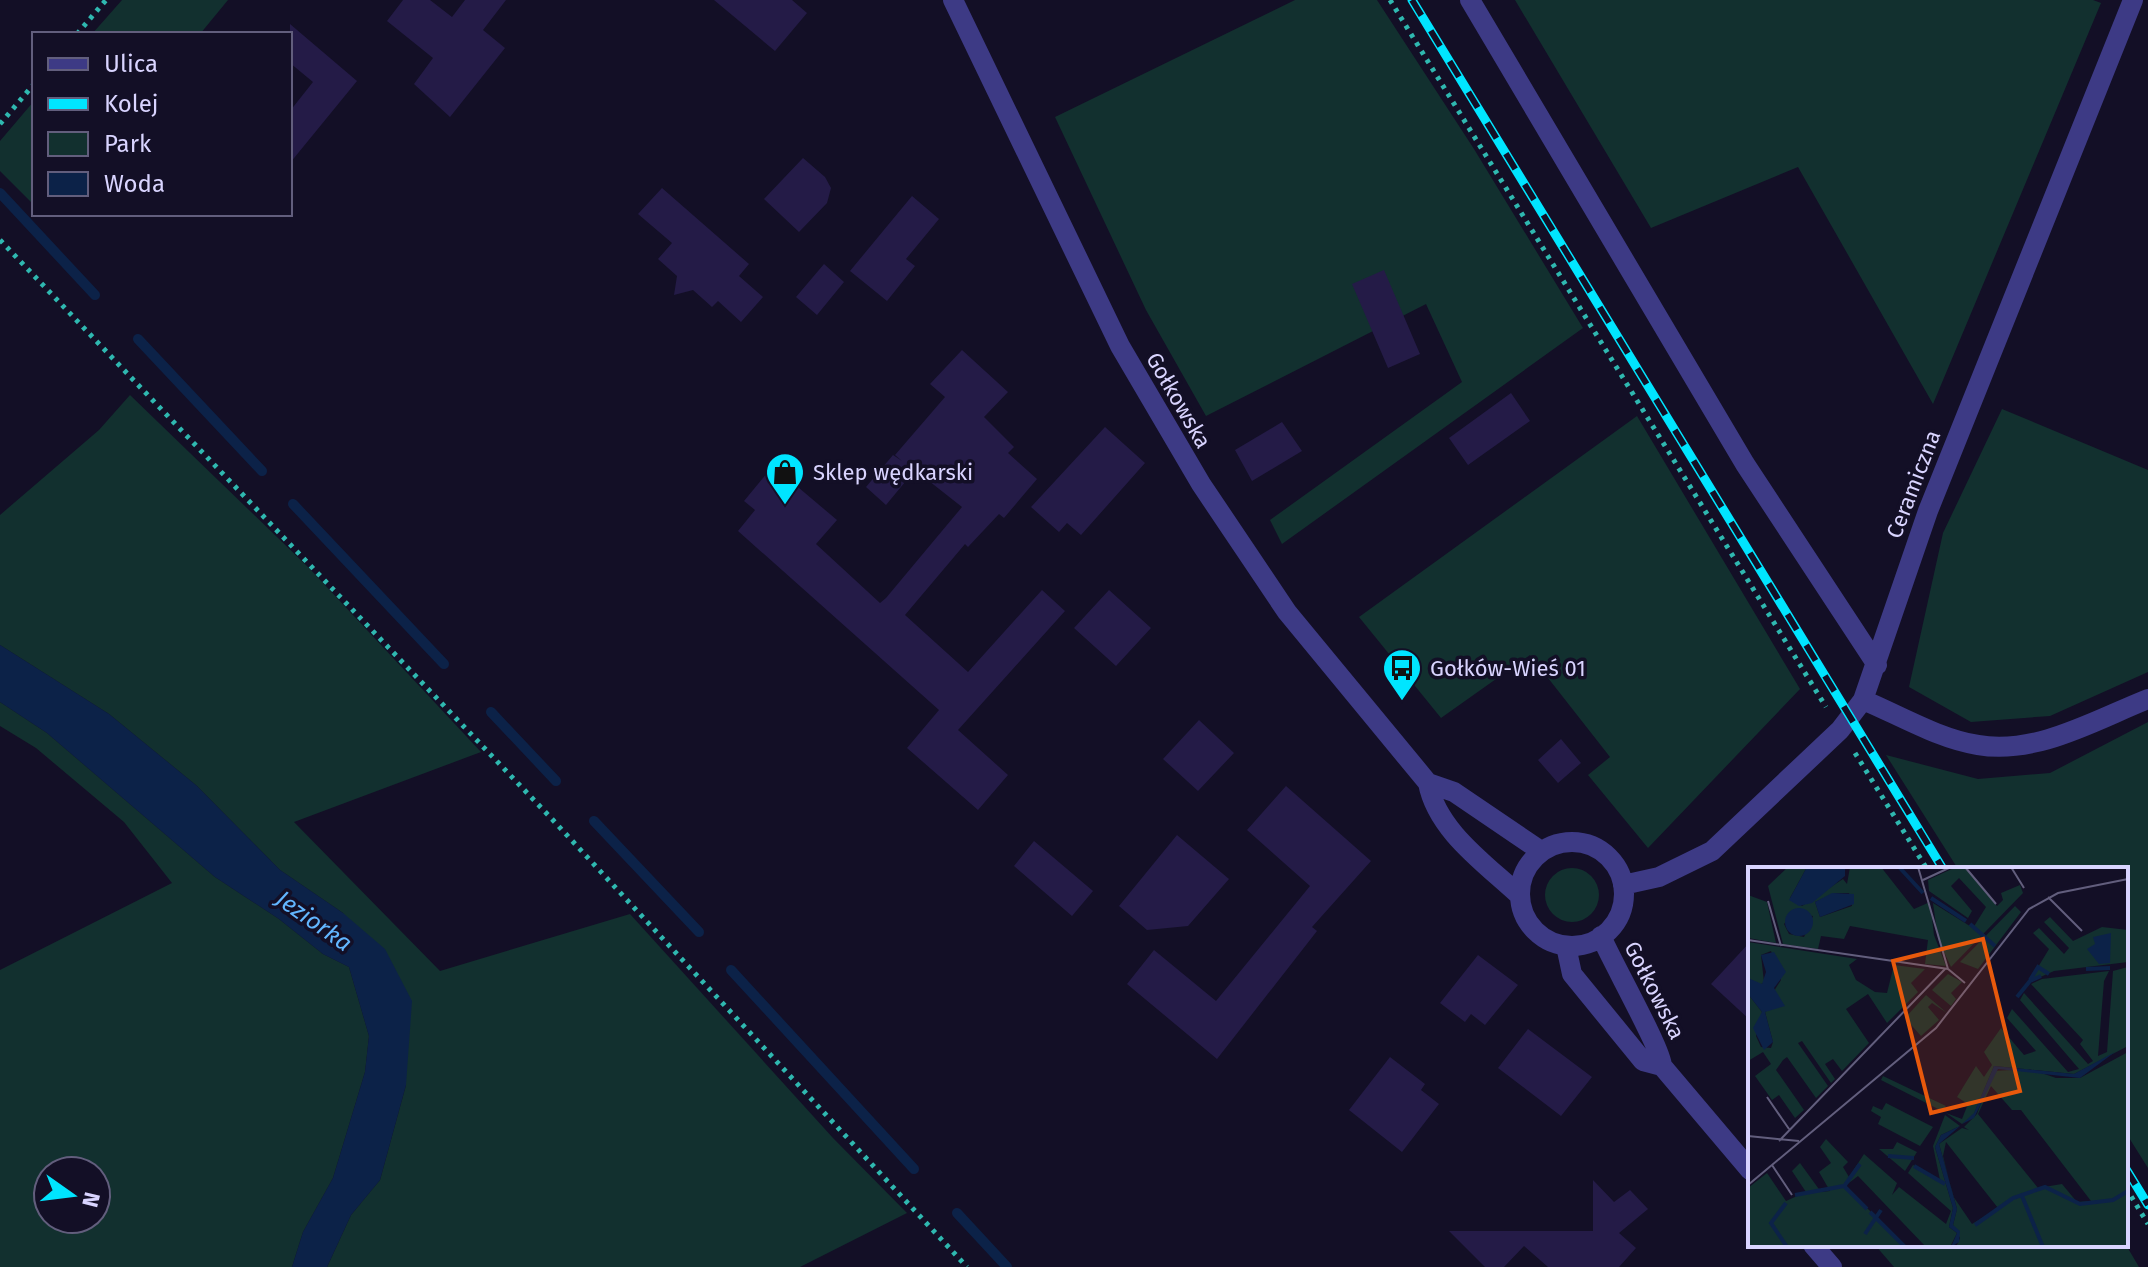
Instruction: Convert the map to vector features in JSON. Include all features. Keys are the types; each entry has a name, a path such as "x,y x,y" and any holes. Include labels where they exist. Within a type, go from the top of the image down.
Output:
{"street":[{"name":"Gołkowska","path":"953,0 1120,346 1201,484 1287,612 1428,783 1436,809 1450,830 1520,896"},
{"path":"1470,0 1745,464 1877,665"},
{"name":"Ceramiczna","path":"1623,885 1659,877 1712,851 1840,730 1863,700 1933,498 2133,0"},
{"path":"1863,700 1961,741 1997,747 2023,745 2057,736 2148,699"},
{"name":"Gołkowska","path":"1428,783 1454,792 1541,851"},
{"path":"1574,842 1591,845 1606,854 1617,868 1623,885 1623,902 1618,919 1592,942 1566,946 1544,939 1523,915 1521,880 1529,864 1541,851 1557,844 1574,842"},
{"name":"Gołkowska","path":"1601,936 1628,996 1661,1053 1662,1066"},
{"name":"Gołkowska","path":"1566,946 1572,974 1643,1061 1662,1066 1748,1168"},
{"path":"1815,1247 1832,1267"}],"path":[{"path":"79,32 106,0"},
{"path":"1390,0 1926,867"},
{"path":"0,124 32,86"},
{"path":"0,240 551,818 967,1267"},
{"path":"2128,1191 2148,1224"}],"green space":[{"path":"122,0 228,0 202,32 94,32"},
{"path":"1295,0 1377,0 1474,149 1583,328 1282,544 1270,520 1462,382 1426,304 1206,416 1146,310 1055,117"},
{"path":"1515,0 2093,0 2101,3 1933,404 1798,167 1651,228"},
{"path":"32,103 32,203 0,171 0,141"},
{"path":"130,395 309,568 481,752 294,822 440,971 630,914 833,1138 907,1213 800,1267 327,1267 351,1215 380,1180 406,1085 343,913 280,870 197,786 109,714 0,645 0,515 99,430"},
{"path":"2002,409 2148,470 2148,672 2050,716 1971,722 1909,687 1943,533"},
{"path":"1637,416 1800,689 1648,848 1588,775 1610,757 1530,655 1441,718 1359,617"},
{"path":"0,702 47,733 215,877 279,919 323,954 349,967 369,1036 365,1072 333,1178 303,1232 292,1267 0,1267 0,970 172,883 124,822 36,748 0,726"},
{"path":"2148,722 2148,1168 2128,1136 2128,867 1957,867 1886,755 1978,779 2050,773"},
{"path":"1572,868 1591,876 1599,895 1591,914 1572,922 1553,914 1545,895 1553,876"},
{"path":"1877,1247 2127,1247 2139,1267 1894,1267"}],"water":[{"name":"Jeziorka","path":"0,645 109,714 197,786 280,870 343,913 385,949 412,1001 406,1085 380,1180 351,1215 327,1267 292,1267 303,1232 333,1178 365,1072 369,1036 349,967 323,954 279,919 215,877 47,733 0,702"}],"building":[{"path":"403,0 430,0 452,17 465,0 506,0 483,30 505,48 450,117 414,84 433,58 387,21"},
{"path":"714,0 792,0 807,13 775,51"},
{"path":"290,24 357,81 292,161 292,108 313,82 292,65"},
{"path":"803,158 825,177 831,188 827,203 799,232 764,199"},
{"path":"662,188 749,264 739,276 763,297 741,322 718,301 712,307 693,290 674,295 677,276 658,259 672,243 638,214"},
{"path":"912,196 939,219 906,259 915,266 887,301 850,271"},
{"path":"824,264 844,282 817,315 796,297"},
{"path":"1384,270 1420,354 1388,368 1352,284"},
{"path":"962,350 1008,392 984,417 1014,447 1008,453 1037,479 1004,518 999,514 968,547 965,544 905,615 968,672 1042,590 1065,611 958,730 1008,775 978,810 907,748 939,710 738,531 755,510 744,501 773,466 837,520 816,544 880,603 962,507 915,470 886,505 866,487 893,455 902,461 895,455 945,397 930,384"},
{"path":"1511,393 1530,421 1468,465 1449,438"},
{"path":"1282,422 1302,451 1252,481 1235,450"},
{"path":"1105,427 1145,463 1081,535 1067,523 1059,532 1031,507"},
{"path":"1109,590 1151,628 1116,666 1074,628"},
{"path":"1199,720 1234,753 1198,791 1163,759"},
{"path":"1561,739 1581,763 1558,783 1538,760"},
{"path":"1286,786 1371,861 1312,927 1317,931 1217,1059 1127,984 1154,950 1216,1001 1310,886 1247,830"},
{"path":"1177,835 1229,879 1188,926 1147,930 1119,906"},
{"path":"1034,841 1093,891 1072,916 1014,866"},
{"path":"1748,944 1748,1018 1711,984"},
{"path":"1478,955 1518,985 1485,1025 1471,1014 1465,1022 1440,1003"},
{"path":"1528,1029 1592,1077 1561,1116 1498,1068"},
{"path":"1390,1057 1425,1084 1421,1090 1439,1104 1402,1152 1349,1110"},
{"path":"1593,1180 1614,1202 1630,1190 1648,1209 1619,1233 1636,1248 1619,1267 1548,1267 1524,1246 1504,1267 1485,1267 1449,1231 1593,1231"}],"waterway":[{"path":"0,193 95,295"},
{"path":"138,339 262,471"},
{"path":"293,504 444,664"},
{"path":"491,712 556,781"},
{"path":"594,821 699,932"},
{"path":"731,970 914,1169"},
{"path":"957,1213 1007,1267"}],"railway":[{"path":"1412,0 1942,867"},
{"path":"2128,1172 2148,1205"}],"place":[{"name":"Sklep wędkarski","path":"785,506"},
{"name":"Gołków-Wieś 01","path":"1402,702"}]}
